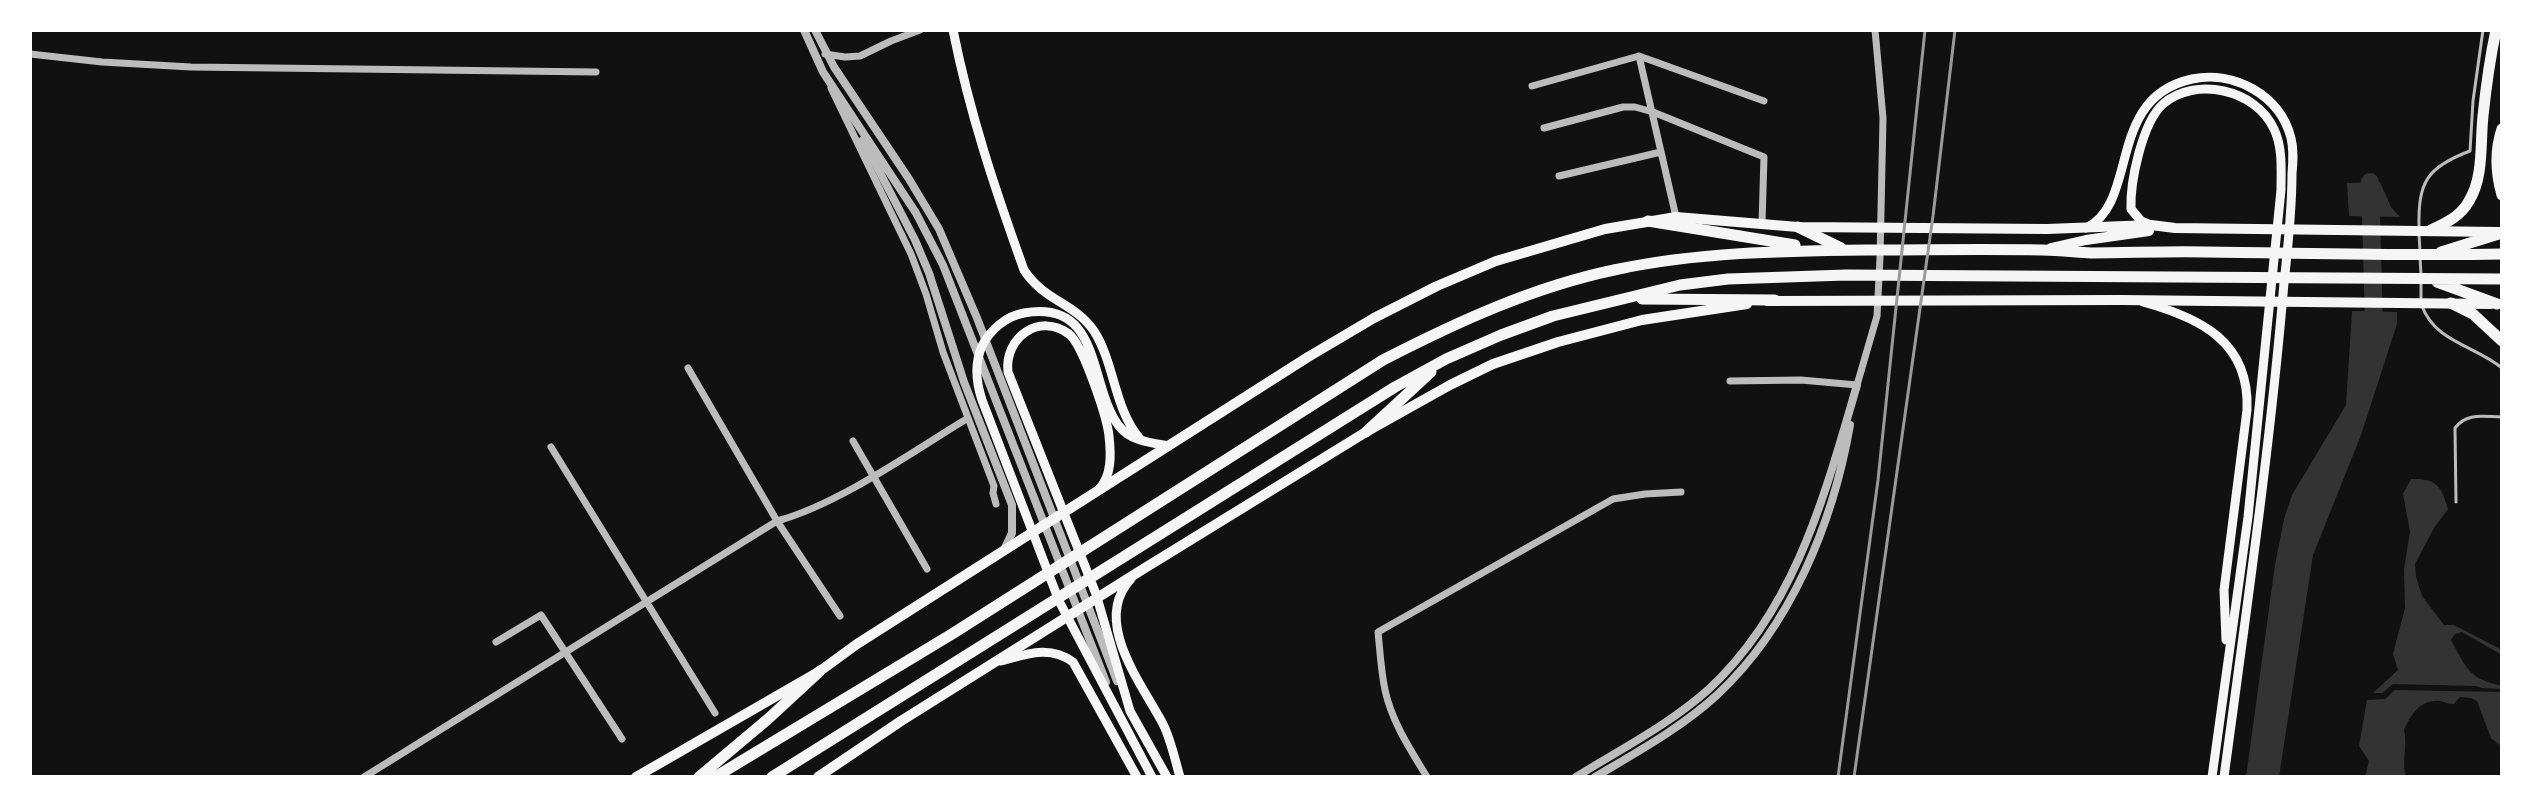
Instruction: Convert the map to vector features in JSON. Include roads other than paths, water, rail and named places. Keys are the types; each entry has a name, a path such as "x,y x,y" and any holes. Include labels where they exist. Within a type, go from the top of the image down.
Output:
{"highway":[{"path":"2431,230 2456,217 2475,191 2486,88 2496,30"},
{"path":"2502,129 2497,159 2502,195"},
{"path":"1648,221 1824,249"},
{"path":"1798,227 1845,250"},
{"path":"2430,256 2502,233"},
{"path":"715,777 952,634 1383,360 1489,310 1612,270 1723,254 1824,249 2430,256 2502,254"},
{"path":"772,777 1337,422 1446,359 1553,316 1680,285 1728,279 1846,275 2047,275 2502,279"},
{"path":"2429,279 2500,304"},
{"path":"1626,298 1775,300"},
{"path":"2451,303 2473,314 2502,341"},
{"path":"1366,432 1446,359"},
{"path":"699,777 820,671"},
{"path":"780,777 793,764"}],"main road":[{"path":"953,30 963,83 986,164 1024,270 1033,284 1072,309 1093,330 1128,421 1140,439"},
{"path":"2083,229 2094,223 2109,206 2131,136 2148,104 2172,85 2197,78 2217,77 2237,81 2264,96 2284,121 2293,149 2291,205 2272,418 2224,777"},
{"path":"2151,225 2141,221 2131,209 2132,180 2150,123 2164,103 2178,93 2213,89 2249,101 2264,113 2274,127 2278,141 2281,190 2255,454 2212,777"},
{"path":"636,777 820,671 1308,357 1374,318 1496,261 1553,243 1605,229 1676,217 1798,227 2083,229 2151,225 2175,228 2502,233"},
{"path":"2045,250 2086,240 2175,228"},
{"path":"818,777 1140,571 1366,432 1493,364 1558,342 1642,320 1775,300 2500,304"},
{"path":"2121,300 2146,303 2192,321 2219,336 2244,371 2248,394 2224,590 2228,659"},
{"path":"1152,777 1059,601 978,389 978,359 987,338 1003,322 1020,314 1036,311 1059,315 1078,329 1091,350 1116,422 1128,436 1169,446"},
{"path":"1097,492 1109,470 1109,433 1083,354 1068,333 1046,328 1024,332 1011,345 1008,372 1096,594 1130,711 1167,777"},
{"path":"1140,571 1122,588 1114,618 1139,684 1164,727 1180,777"},
{"path":"2224,590 2235,604 2247,606"},
{"path":"998,661 1045,651 1065,656 1073,662 1137,777"}],"street":[{"path":"804,30 911,254 943,352 994,486 996,504"},
{"path":"815,30 845,84 926,205 953,260 1130,711"},
{"path":"816,57 827,53 860,56 920,30"},
{"path":"1576,777 1691,703 1718,679 1741,653 1784,587 1810,536 1877,316 1883,118 1875,30"},
{"path":"30,54 191,67 596,72"},
{"path":"1532,86 1639,56 1764,101"},
{"path":"1639,56 1676,217"},
{"path":"823,72 916,213 943,265 1119,716"},
{"path":"1544,128 1623,107 1635,107 1764,157 1762,223"},
{"path":"853,118 929,273 964,382 1012,505 1012,533 1002,553"},
{"path":"1559,176 1661,152"},
{"path":"688,368 777,521 840,616"},
{"path":"1730,381 1801,380 1857,385"},
{"path":"1595,777 1667,733 1707,703 1734,677 1769,632 1819,542 1849,433 1857,385"},
{"path":"364,777 777,521 801,515 873,476 968,418"},
{"path":"853,441 927,569"},
{"path":"551,447 715,713"},
{"path":"1427,777 1392,712 1385,689 1378,632 1613,499 1681,492"},
{"path":"496,642 541,615 622,739"}],"lane":[{"path":"2483,30 2470,151 2431,172 2420,190 2422,306 2440,332 2502,368"},
{"path":"2456,502 2455,428 2470,416 2502,417"}],"waterway":[{"path":"2370,182 2374,324 2371,335"}],"railway":[{"path":"1838,777 1878,480 1925,30"},
{"path":"1854,777 1933,216 1955,30"}]}
